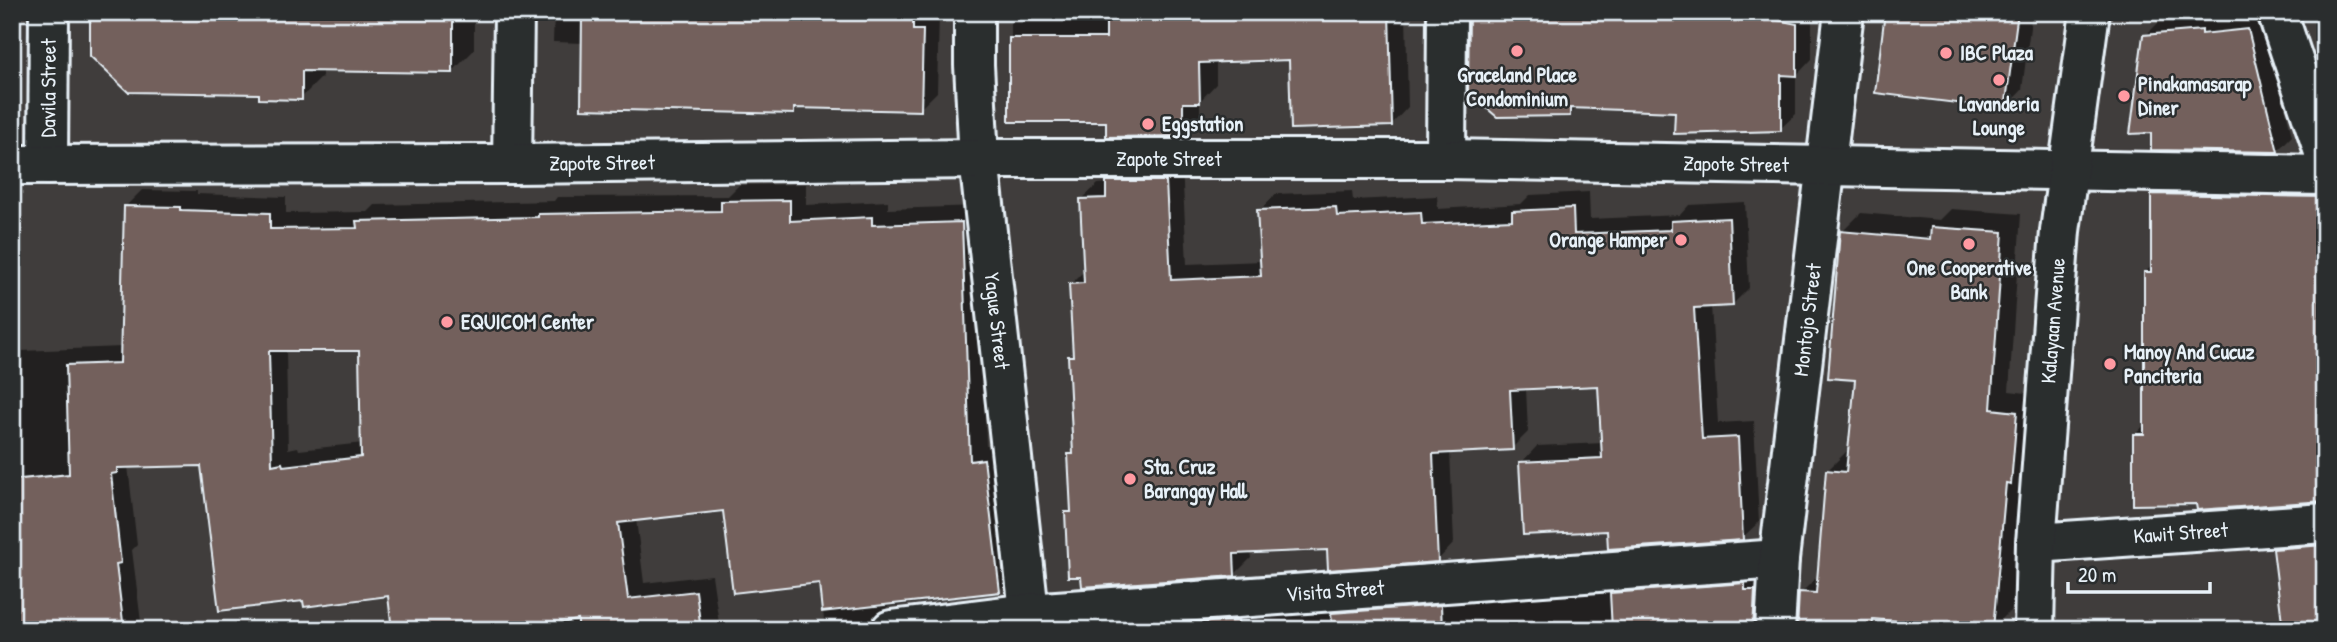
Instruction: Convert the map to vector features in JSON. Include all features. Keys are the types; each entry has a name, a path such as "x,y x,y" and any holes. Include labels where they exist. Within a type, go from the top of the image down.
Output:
{"street":[{"name":"Davila Street","path":"30,165 49,12"},
{"path":"512,164 514,12"},
{"name":"Yague Street","path":"974,12 979,159 1030,621"},
{"path":"1446,159 1447,12"},
{"name":"Montojo Street","path":"1775,630 1779,559 1844,12"},
{"name":"Kalayaan Avenue","path":"2034,630 2036,543 2060,231 2090,12"},
{"path":"2277,12 2325,155"},
{"name":"Zapote Street","path":"30,165 1446,159 2325,175"},
{"name":"Kawit Street","path":"2036,543 2325,523"},
{"name":"Visita Street","path":"891,630 1030,621 1779,559"}],"building":[{"path":"90,12 453,12 453,73 302,71 302,100 259,99 259,94 128,92 90,56"},
{"path":"582,12 913,12 913,30 923,30 921,111 794,108 794,114 581,109"},
{"path":"1106,12 1389,12 1392,126 1291,129 1289,60 1199,63 1200,103 1183,103 1183,136 1106,137 1106,122 1009,122 1009,38 1106,38"},
{"path":"1469,12 1737,12 1797,24 1797,76 1781,75 1781,131 1674,134 1675,112 1570,108 1570,116 1497,117 1468,92"},
{"name":"IBC Plaza","path":"1885,12 2018,12 2005,109 1875,93"},
{"path":"2248,29 2278,152 2151,150 2151,133 2130,134 2143,35 2202,30 2202,34"},
{"path":"1106,181 1166,181 1171,280 1261,276 1257,210 1336,207 1337,216 1421,212 1422,224 1512,220 1512,211 1573,208 1574,234 1671,230 1671,221 1729,218 1733,306 1694,308 1702,439 1738,437 1743,540 1608,549 1607,531 1523,535 1519,462 1602,458 1598,386 1510,390 1513,450 1433,454 1438,562 1328,570 1327,550 1234,554 1235,576 1082,587 1081,577 1068,577 1065,512 1071,512 1068,454 1073,454 1068,356 1073,356 1069,284 1084,283 1080,199 1106,198"},
{"path":"2151,194 2325,197 2325,273 2320,273 2320,353 2325,353 2325,501 2197,510 2196,504 2133,505 2133,434 2144,434 2144,272 2151,272"},
{"path":"790,200 790,221 872,217 872,225 962,222 970,461 984,459 1000,592 822,612 819,583 733,593 723,511 618,523 628,599 696,591 701,630 578,630 578,620 560,623 561,630 392,630 388,596 304,607 303,601 219,611 201,466 117,468 117,473 111,474 121,563 116,564 124,630 12,630 12,480 69,474 66,365 120,363 124,206 270,213 270,229 357,228 356,221 721,211 721,201","holes":["269,351 359,351 361,457 272,465"]},
{"path":"1931,227 2003,232 1991,409 2017,412 2011,484 2006,483 1993,629 1873,619 1872,630 1797,630 1799,592 1816,593 1826,470 1846,472 1855,380 1828,378 1840,231 1930,239"},
{"path":"2325,545 2325,630 2283,630 2273,549"},
{"path":"1745,583 1745,590 1755,590 1753,630 1612,630 1610,593"},
{"path":"1441,605 1442,630 1333,630 1331,613"},
{"path":"1238,620 1239,630 1101,630"}],"place":[{"name":"Graceland Place Condominium","path":"1517,51"},
{"name":"IBC Plaza","path":"1946,53"},
{"name":"Lavanderia Lounge","path":"1999,80"},
{"name":"Pinakamasarap Diner","path":"2124,96"},
{"name":"Eggstation","path":"1148,124"},
{"name":"Orange Hamper","path":"1681,240"},
{"name":"One Cooperative Bank","path":"1969,244"},
{"name":"EQUICOM Center","path":"447,322"},
{"name":"Manoy And Cucuz Panciteria","path":"2110,364"},
{"name":"Sta. Cruz Barangay Hall","path":"1130,479"}]}
